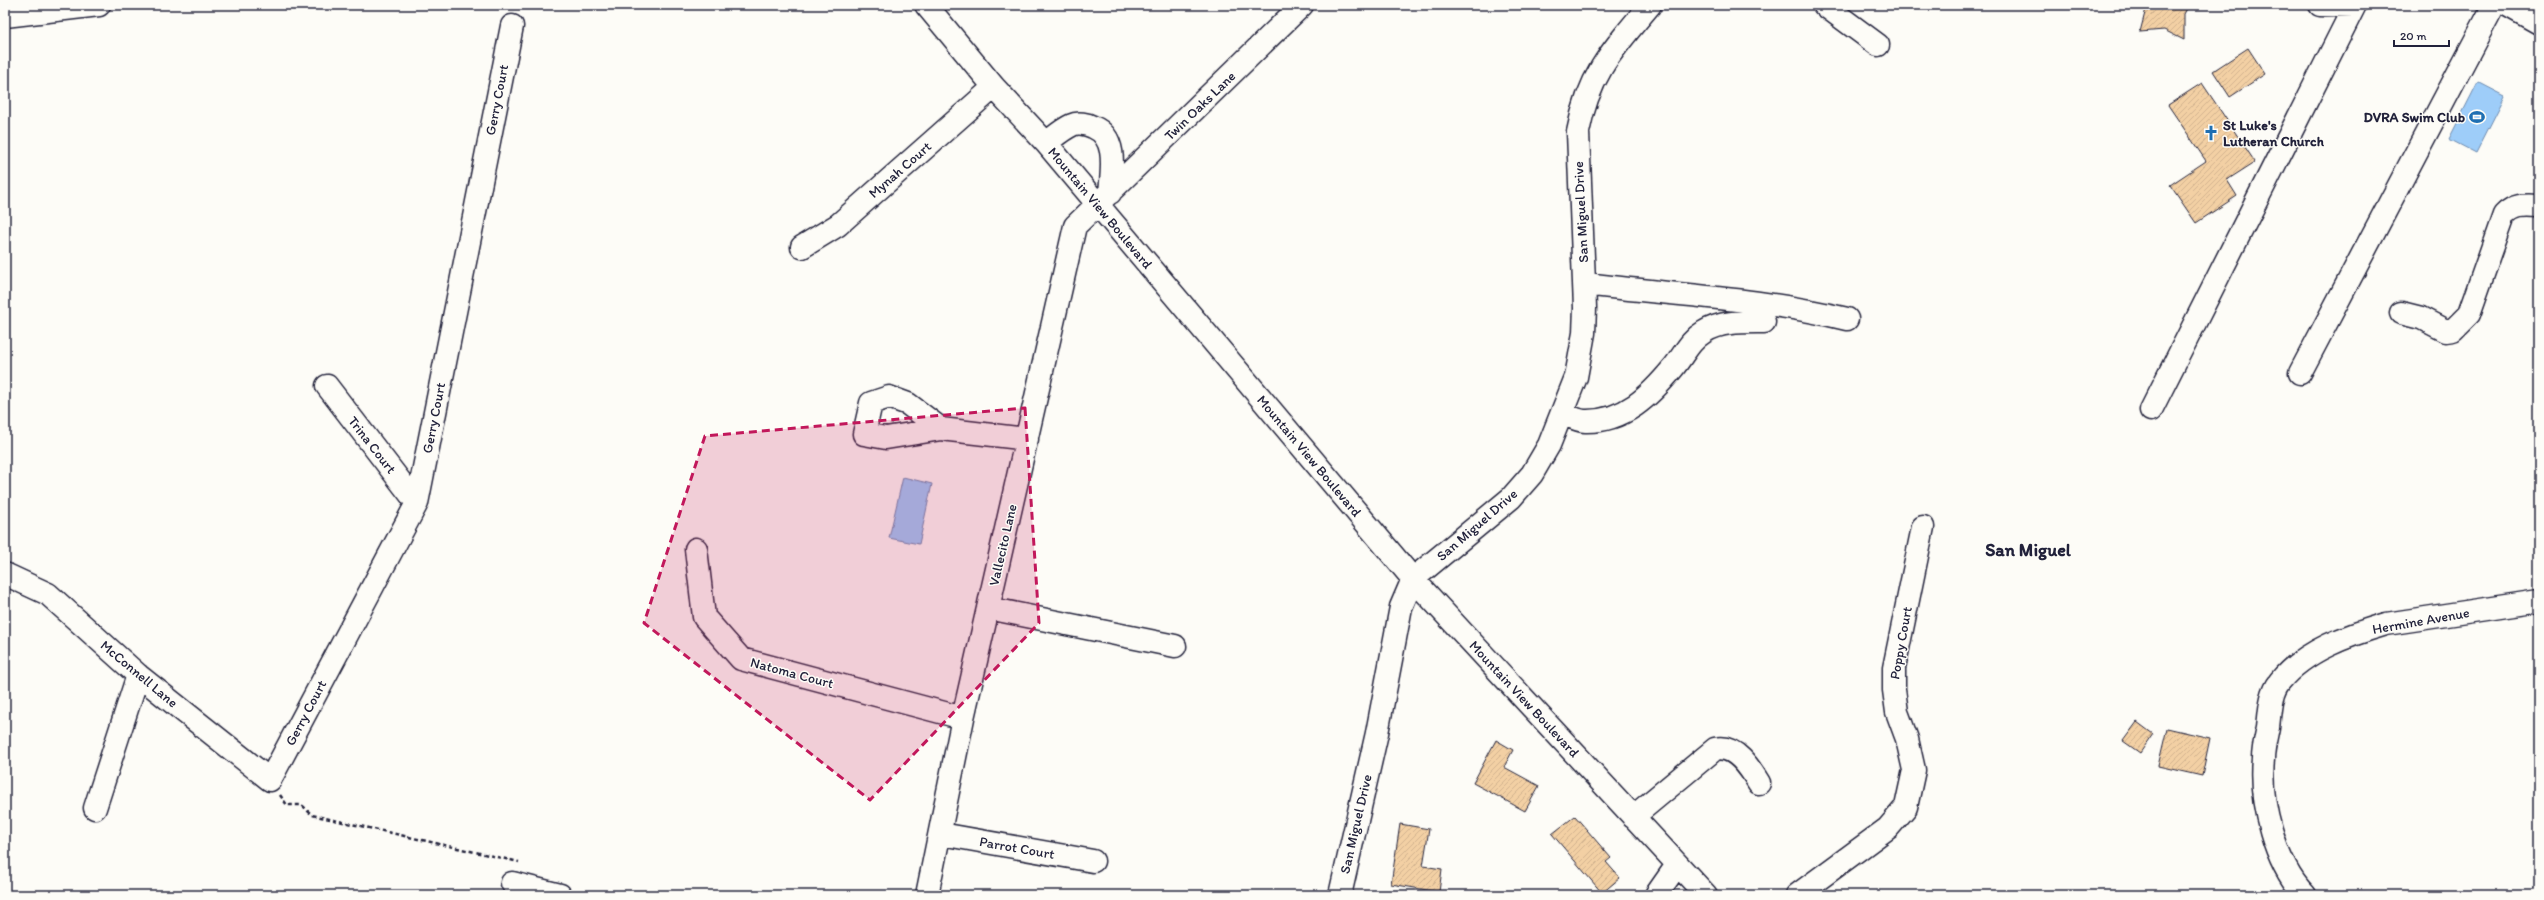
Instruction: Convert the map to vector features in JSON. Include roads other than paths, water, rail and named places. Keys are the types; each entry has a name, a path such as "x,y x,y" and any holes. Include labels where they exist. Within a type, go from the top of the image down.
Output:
{"street":[{"path":"5,16 99,5"},
{"name":"Mountain View Boulevard","path":"926,5 994,87 1046,143 1103,199 1413,580 1706,895"},
{"name":"Twin Oaks Lane","path":"1103,199 1302,5"},
{"name":"San Miguel Drive","path":"1340,895 1376,733 1401,607 1413,580 1511,498 1532,474 1549,445 1576,377 1584,333 1585,284 1578,132 1583,105 1594,79 1608,56 1650,5"},
{"path":"1824,5 1878,46"},
{"path":"2151,410 2355,6 2320,5"},
{"path":"2300,374 2494,5"},
{"path":"2507,5 2539,23"},
{"name":"Gerry Court","path":"270,780 417,503 512,26"},
{"name":"Mynah Court","path":"802,247 838,225 994,87"},
{"path":"1046,143 1073,124 1087,124 1101,130 1109,140 1112,158 1103,199"},
{"name":"Vallecito Lane","path":"927,895 941,834 963,718 1075,226 1103,199"},
{"path":"2401,313 2421,318 2446,331 2453,330 2469,314 2504,215 2511,208 2521,205 2539,206"},
{"path":"1585,284 1738,300 1806,309 1847,318"},
{"path":"1562,413 1584,421 1612,418 1628,411 1649,395 1673,367 1689,343 1705,331 1740,322 1764,322"},
{"name":"Trina Court","path":"327,386 417,503"},
{"path":"941,429 1027,439"},
{"name":"Poppy Court","path":"1797,895 1888,828 1906,807 1914,770 1908,739 1897,712 1894,690 1894,668 1923,527"},
{"name":"Natoma Court","path":"696,549 704,617 741,659 963,718"},
{"name":"McConnell Lane","path":"5,574 48,594 138,675 270,780"},
{"name":"Hermine Avenue","path":"2305,895 2282,865 2273,838 2264,786 2262,760 2271,699 2279,682 2294,666 2335,642 2362,631 2386,624 2539,601"},
{"path":"988,608 1175,646"},
{"path":"96,808 138,675"},
{"path":"1633,817 1702,758 1721,748 1748,764 1759,783"},
{"name":"Parrot Court","path":"941,834 1093,861"},
{"path":"1656,895 1677,865"},
{"path":"512,883 560,895"}],"water":[{"name":"DVRA Swim Club","path":"2478,82 2505,96 2476,153 2449,139"},
{"path":"903,477 932,484 919,544 889,538"}],"place":[{"name":"DVRA Swim Club","path":"2477,117"},
{"name":"St Luke's Lutheran Church","path":"2211,133"}],"district":[{"name":"San Miguel","path":"2028,550"}]}
